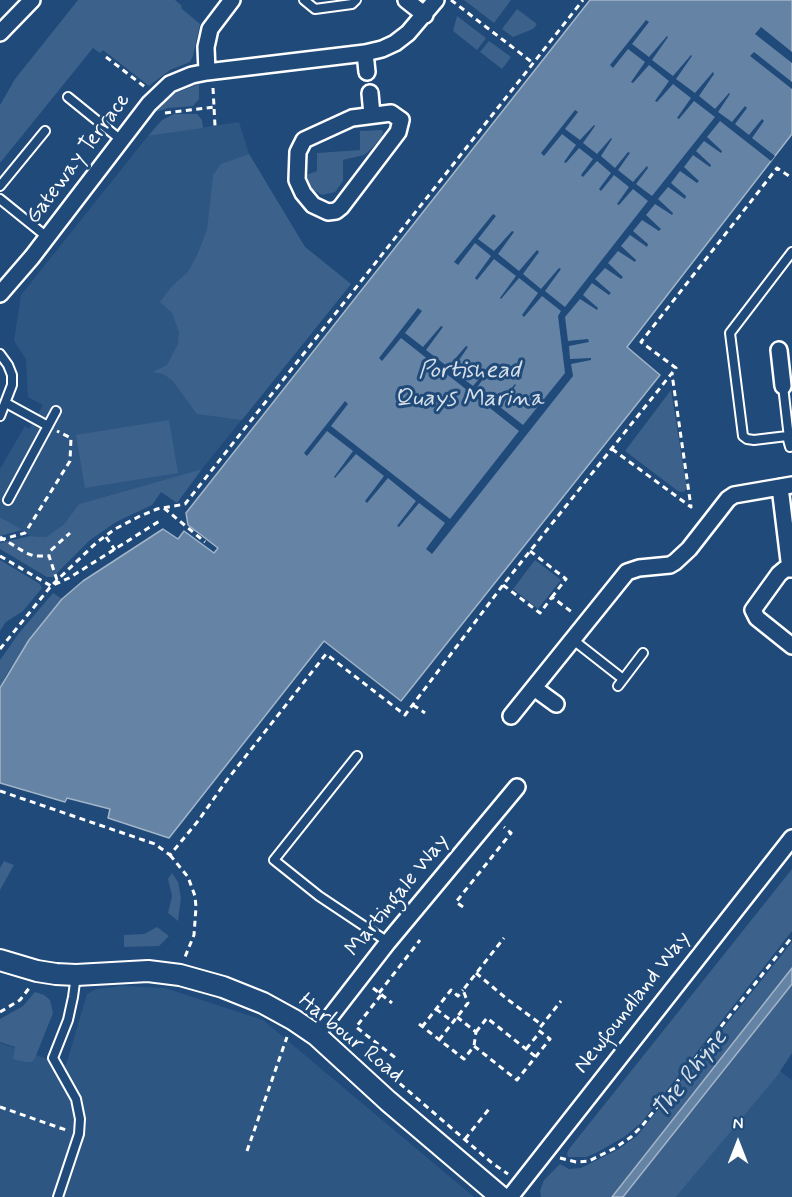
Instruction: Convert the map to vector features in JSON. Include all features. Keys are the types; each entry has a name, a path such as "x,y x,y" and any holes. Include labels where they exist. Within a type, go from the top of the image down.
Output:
{"street":[{"path":"0,33 32,0"},
{"path":"210,72 206,48 210,30 232,0"},
{"path":"406,0 425,15"},
{"name":"Gateway Terrace","path":"0,294 156,96 181,79 210,72 365,54 395,43 408,33 436,0"},
{"path":"365,54 367,72"},
{"path":"370,93 372,115"},
{"path":"391,113 397,115 401,123 398,132 341,207 331,212 317,209 303,193 297,180 297,160 300,147 309,137 347,119 372,115 391,113"},
{"path":"779,350 787,369 783,386"},
{"path":"511,716 627,572 639,568 670,565 681,558 732,496 745,492 786,486 791,569 784,569 779,574 753,610 757,618 792,646"},
{"path":"534,688 556,704"},
{"name":"Martingale Way","path":"315,1035 388,942 517,787"},
{"name":"Newfoundland Way","path":"510,1197 792,838"},
{"name":"Harbour Road","path":"0,960 37,971 76,975 148,971 180,975 243,994 294,1020 315,1035 388,1101 501,1197"}],"lane":[{"path":"304,0 315,9 352,4 356,0"},
{"path":"68,97 122,140"},
{"path":"0,186 45,131"},
{"path":"0,199 47,237"},
{"path":"789,438 783,436 750,440 743,436 730,333 792,252"},
{"path":"0,354 8,364 12,375 12,385 0,416"},
{"path":"783,386 790,447"},
{"path":"6,403 48,426"},
{"path":"8,500 56,411"},
{"path":"572,639 620,682 643,653"},
{"path":"357,756 274,860 319,896 388,942"},
{"path":"58,1197 79,1134 80,1119 76,1099 53,1058 68,1020 76,975"}],"path":[{"path":"451,0 533,63"},
{"path":"0,649 51,586 105,536 140,516 185,504 583,0"},
{"path":"106,57 156,96"},
{"path":"210,72 215,126"},
{"path":"137,120 175,111 214,107"},
{"path":"170,855 326,654 405,715 503,585 676,368 641,342 777,168 792,178"},
{"path":"612,449 691,507 672,374"},
{"path":"1,539 25,533 70,461 70,438 48,426"},
{"path":"164,508 206,542"},
{"path":"51,586 69,578 161,520"},
{"path":"57,580 49,556 50,551 70,533"},
{"path":"105,536 115,550"},
{"path":"1,539 26,554 49,556"},
{"path":"503,585 540,614 566,579 530,551"},
{"path":"0,556 51,586"},
{"path":"552,597 585,622"},
{"path":"413,705 425,713"},
{"path":"0,791 155,844 170,855 188,876 194,891 196,908 194,935 180,975"},
{"path":"463,907 456,902 511,833 498,822"},
{"path":"545,1152 567,1161 583,1162 600,1156 631,1137 792,937"},
{"path":"504,938 458,996 451,990 421,1025 464,1059 474,1046 476,1032 487,1018 536,1057"},
{"path":"397,1059 356,1027 420,940"},
{"path":"0,1012 24,996 37,971"},
{"path":"476,973 542,1025"},
{"path":"369,986 392,1003"},
{"path":"439,1040 468,1003 463,990"},
{"path":"526,1049 561,1001"},
{"path":"436,1009 453,1022"},
{"path":"457,1017 476,1032"},
{"path":"247,1151 281,1049 294,1020"},
{"path":"474,1046 517,1080 550,1039 540,1031"},
{"path":"375,1061 510,1177"},
{"path":"0,1107 79,1134"},
{"path":"465,1139 489,1109"}],"shaded area":[{"path":"78,0 175,0 200,24 193,56 190,62 170,70 149,86 103,50 100,53 93,48 0,163 0,105 15,79"},
{"path":"464,0 511,0 494,23"},
{"path":"517,9 537,24 533,29 513,37 502,29"},
{"path":"457,16 486,38 477,50 453,31"},
{"path":"489,41 511,57 502,69 480,52"},
{"path":"199,84 199,99 193,106 168,108 153,113 175,93"},
{"path":"174,114 197,114 202,120 203,128 148,136 162,120"},
{"path":"239,122 249,154 305,247 351,284 202,469 79,504 64,524 46,537 30,536 0,517 0,469 25,426 29,429 43,405 28,397 26,359 14,341 21,295 148,136"},
{"path":"382,130 381,138 364,155 343,160 343,181 335,192 322,195 308,187 303,176 317,171 317,153 360,150 360,131"},
{"path":"249,154 305,247 351,284 242,420 197,414 172,380 163,374 152,372 167,365 178,344 179,332 172,313 160,302 172,286 188,272 198,253 207,230 213,175 221,164"},
{"path":"671,390 687,489 683,492 678,491 625,451"},
{"path":"169,420 178,473 85,488 76,435"},
{"path":"202,469 177,503 161,492 152,505 116,522 90,540 53,577 47,577 0,549 0,543 30,536 46,537 64,524 79,504"},
{"path":"0,517 22,530 0,536"},
{"path":"0,560 40,584 42,588 23,611 6,622 0,631"},
{"path":"535,560 561,580 538,609 513,589"},
{"path":"53,593 62,599 6,675 0,688 0,660 19,633"},
{"path":"4,861 14,865 0,890 0,868"},
{"path":"792,869 792,931 641,1123 624,1137 596,1153 586,1157 568,1157 569,1149"},
{"path":"172,873 178,882 181,898 178,921 168,913 172,896 168,879"},
{"path":"157,927 169,936 159,946 124,947 124,935 144,934"},
{"path":"792,942 792,968 612,1197 541,1197 540,1191 544,1180 560,1164 569,1169 581,1168 619,1149 637,1136"},
{"path":"792,984 792,1053 777,1076 676,1197 623,1197"},
{"path":"123,986 165,988 263,1020 474,1197 0,1197 0,1043 66,1065 87,994 96,989"},
{"path":"35,992 50,1000 53,1013 35,1058 32,1062 26,1062 13,1059 15,1047 0,1042 0,1019 23,1006"},
{"path":"780,1071 792,1080 792,1197 676,1197"}],"water":[{"name":"Portishead Quays Marina","path":"590,0 792,0 792,134 627,347 660,375 401,701 324,641 169,838 108,818 110,809 67,798 65,802 0,783 0,688 29,640 62,599 83,581 163,529 178,539 184,531 214,553 218,548 188,525 186,513"},
{"path":"792,968 792,984 623,1197 612,1197"}],"pier":[{"path":"646,20 649,22 632,44 649,57 667,36 652,60 673,76 691,55 676,79 695,93 713,72 714,74 699,96 715,109 729,93 718,112 732,122 745,106 747,108 735,124 749,135 762,119 764,121 752,138 775,156 771,161 720,121 707,137 722,151 721,153 704,141 696,151 711,165 710,167 693,155 684,167 699,181 697,183 680,171 671,183 686,196 685,199 668,187 658,199 673,213 672,215 655,204 646,215 661,229 659,231 642,220 633,231 648,244 647,247 630,235 621,246 636,260 635,262 618,251 608,263 623,277 621,279 605,268 595,279 611,293 609,295 592,283 583,295 598,308 597,310 580,299 565,317 568,341 588,339 589,342 569,346 570,359 591,358 591,360 571,364 573,376 432,554 426,549 445,523 419,503 399,527 397,526 416,501 388,478 367,503 365,501 384,476 356,454 334,477 353,451 327,431 307,456 304,453 345,401 348,404 331,426 450,519 519,431 401,338 382,361 379,358 418,308 422,311 405,333 423,347 441,326 443,327 426,350 448,367 466,346 468,347 452,370 473,386 491,365 476,389 497,405 515,384 500,407 523,425 565,373 558,316 561,311 542,296 524,317 522,315 538,293 519,278 501,299 516,276 494,259 477,280 475,278 491,256 475,243 458,265 454,262 493,214 496,216 478,239 494,251 512,231 514,232 498,254 519,271 537,250 539,252 523,274 541,289 559,268 561,269 545,291 565,307 648,201 633,189 619,205 617,204 629,187 614,175 601,191 599,189 611,173 597,161 583,177 581,175 593,159 579,148 566,163 564,162 576,145 562,134 544,156 541,153 575,110 578,112 565,129 580,140 594,125 583,143 597,154 611,138 601,156 615,168 628,152 630,153 618,170 633,182 647,166 648,168 636,184 652,196 715,117 694,101 679,119 677,118 691,98 673,84 657,102 655,101 669,81 649,65 633,83 631,82 645,62 628,49 613,68 610,65"},
{"path":"761,27 792,52 792,63 755,34"},
{"path":"754,52 792,82 792,89 750,56"}],"water label":[{"name":"The Rhyne","path":"691,1075"}]}
